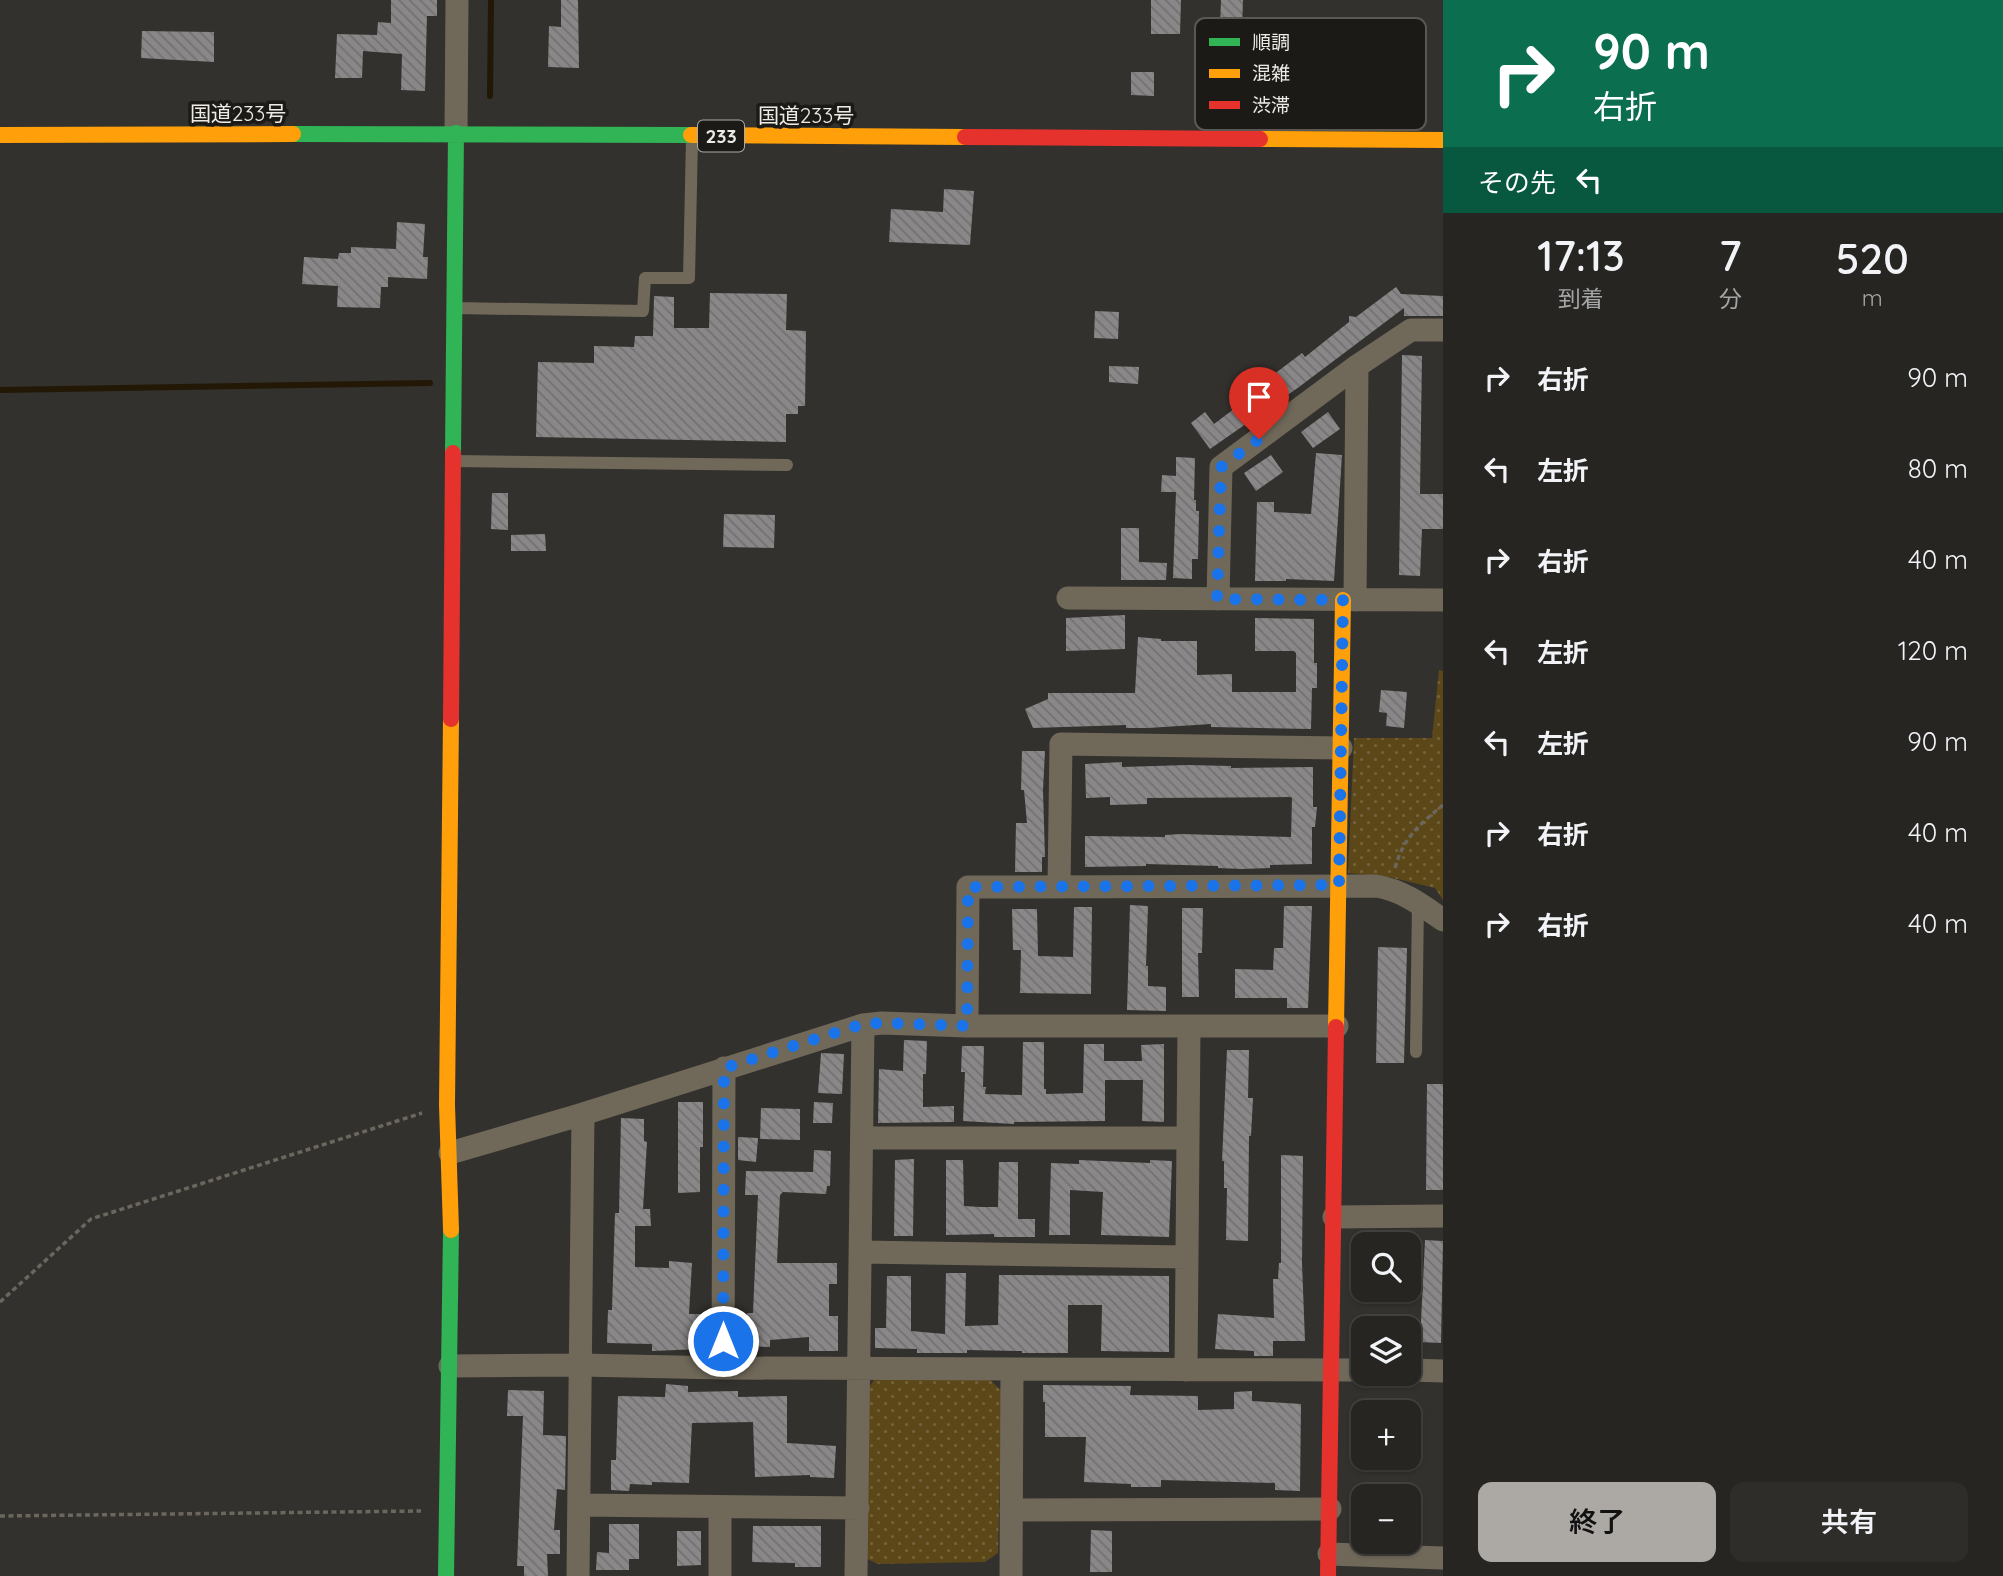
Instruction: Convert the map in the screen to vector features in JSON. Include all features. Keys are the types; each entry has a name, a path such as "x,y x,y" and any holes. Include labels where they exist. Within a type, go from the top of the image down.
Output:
{"main road":[{"name":"国道233号","path":"0,135 456,133 1443,140"},
{"path":"446,1576 450,1366 450,1153 447,1105 456,133"},
{"path":"1329,1565 1341,748 1349,600"}],"street":[{"path":"456,133 457,0"},
{"path":"1217,599 1221,467 1357,366 1411,330 1443,330"},
{"path":"1349,600 1357,366"},
{"path":"1068,598 1443,600"},
{"path":"1059,886 1061,744 1341,748"},
{"path":"967,1026 968,887 1339,885 1389,888 1418,902 1443,920"},
{"path":"450,1153 583,1114 863,1024 1337,1027"},
{"path":"863,1024 856,1576 865,1576"},
{"path":"1186,1370 1189,1026"},
{"path":"723,1368 724,1068"},
{"path":"578,1576 583,1114"},
{"path":"862,1138 1188,1138"},
{"path":"1334,1217 1443,1216"},
{"path":"861,1252 1187,1257"},
{"path":"450,1366 1351,1370"},
{"path":"1011,1576 1012,1369"},
{"path":"1421,1370 1443,1371"},
{"path":"579,1505 858,1508"},
{"path":"720,1507 720,1576"},
{"path":"1011,1510 1329,1509"},
{"path":"1329,1565 1443,1558"}],"lane":[{"path":"454,308 643,311 645,278 689,278 692,136"},
{"path":"453,461 787,465"},
{"path":"1416,1052 1418,902"}],"path":[{"path":"1389,888 1400,848 1422,822 1443,805"},
{"path":"0,1302 91,1219 447,1105"},
{"path":"0,1516 446,1511"}],"shaded area":[{"path":"1439,670 1443,671 1443,900 1435,888 1389,877 1348,873 1354,738 1432,738"},
{"path":"875,1378 989,1379 1002,1391 998,1553 985,1562 878,1564 867,1559 869,1388"}],"building":[{"path":"391,0 437,0 437,16 427,16 425,91 401,90 402,54 363,51 362,78 335,78 337,34 377,35 378,22 391,23"},
{"path":"561,0 578,0 579,68 548,67 549,26 561,27"},
{"path":"1151,0 1181,0 1180,34 1151,34"},
{"path":"1221,0 1243,0 1242,18 1220,18"},
{"path":"142,31 214,32 214,62 141,58"},
{"path":"1131,72 1154,72 1154,96 1131,95"},
{"path":"944,189 974,191 970,245 889,242 891,209 943,212"},
{"path":"397,222 425,224 423,257 428,257 427,279 388,277 388,287 381,287 380,308 337,307 338,286 302,284 304,257 338,259 339,253 351,253 351,247 396,249"},
{"path":"1396,287 1401,294 1443,296 1443,316 1404,316 1404,308 1299,387 1210,449 1191,423 1205,412 1214,424 1275,378 1273,375 1302,353 1305,357 1349,322 1349,316 1356,317"},
{"path":"710,293 787,294 786,330 806,331 805,406 798,406 798,414 786,414 786,442 536,437 538,362 594,363 594,346 634,347 635,336 653,336 654,296 674,297 674,328 709,328"},
{"path":"1095,311 1119,312 1118,339 1094,338"},
{"path":"1402,355 1422,356 1420,494 1443,494 1443,529 1422,529 1420,576 1399,575"},
{"path":"1109,366 1139,367 1138,384 1109,382"},
{"path":"1328,412 1340,429 1313,448 1301,432"},
{"path":"1316,453 1342,455 1334,581 1255,581 1257,502 1274,502 1274,512 1311,514"},
{"path":"1271,455 1283,472 1256,491 1244,473"},
{"path":"1176,457 1195,458 1194,500 1196,511 1199,511 1198,559 1192,559 1192,579 1173,578 1176,492 1161,492 1162,475 1176,476"},
{"path":"492,493 508,493 508,530 491,529"},
{"path":"724,514 775,515 774,548 723,547"},
{"path":"1121,528 1139,528 1139,562 1167,563 1166,580 1121,580"},
{"path":"545,534 546,551 511,551 511,535"},
{"path":"1125,615 1125,649 1066,651 1066,618"},
{"path":"1255,618 1314,619 1317,688 1312,688 1311,729 1211,727 1211,724 1148,728 1126,728 1126,725 1033,728 1025,709 1048,699 1048,693 1135,693 1138,637 1161,641 1197,641 1197,675 1232,674 1232,692 1296,692 1296,653 1255,651"},
{"path":"1381,690 1407,692 1404,728 1386,726 1387,713 1379,712"},
{"path":"1022,751 1045,751 1045,857 1042,857 1042,872 1015,872 1016,823 1027,823 1024,790 1021,790"},
{"path":"1122,762 1122,767 1313,767 1313,807 1317,807 1315,827 1312,827 1312,864 1242,869 1146,864 1085,867 1085,836 1165,837 1181,834 1291,837 1290,797 1147,798 1147,804 1110,805 1110,797 1086,798 1085,764"},
{"path":"1130,905 1148,906 1148,986 1166,987 1166,1011 1127,1010"},
{"path":"1284,906 1312,906 1308,1008 1287,1008 1287,998 1235,998 1235,969 1273,970 1274,948 1283,948"},
{"path":"1074,907 1092,907 1091,994 1020,993 1021,950 1013,950 1012,909 1037,909 1038,956 1073,957"},
{"path":"1182,908 1203,908 1202,953 1198,953 1199,997 1182,997"},
{"path":"1378,947 1407,948 1404,1063 1376,1063"},
{"path":"904,1040 927,1041 923,1107 954,1106 954,1122 878,1123 879,1069 903,1071"},
{"path":"1023,1042 1044,1042 1046,1094 1083,1093 1084,1044 1104,1044 1104,1061 1142,1061 1141,1045 1164,1044 1164,1122 1142,1121 1143,1080 1105,1080 1105,1121 1014,1124 963,1121 965,1072 961,1072 962,1046 984,1046 985,1094 1022,1095"},
{"path":"1227,1050 1249,1050 1248,1098 1253,1098 1249,1136 1248,1241 1226,1240 1227,1188 1224,1188 1222,1161"},
{"path":"821,1053 844,1054 842,1094 818,1093"},
{"path":"1427,1084 1443,1084 1443,1190 1426,1190"},
{"path":"678,1102 703,1102 700,1192 678,1193"},
{"path":"814,1102 833,1103 832,1123 813,1123"},
{"path":"761,1108 800,1109 800,1140 760,1139"},
{"path":"621,1118 644,1119 644,1141 647,1142 643,1209 650,1209 651,1226 635,1226 635,1267 669,1268 669,1261 692,1263 689,1314 702,1314 702,1349 652,1351 652,1344 607,1343 608,1310 612,1310 615,1213 619,1213"},
{"path":"738,1137 758,1138 756,1162 738,1160"},
{"path":"814,1150 831,1151 830,1186 827,1186 826,1194 783,1192 780,1195 777,1263 837,1263 837,1284 829,1284 829,1316 838,1316 838,1351 809,1351 809,1337 770,1340 770,1347 745,1346 747,1313 753,1313 758,1195 745,1195 746,1171 813,1172"},
{"path":"1281,1155 1303,1156 1302,1263 1305,1341 1273,1341 1273,1356 1254,1356 1254,1351 1215,1349 1218,1314 1274,1318 1273,1279 1278,1279 1281,1263"},
{"path":"914,1159 913,1236 894,1236 895,1160"},
{"path":"946,1160 963,1160 964,1206 981,1207 998,1207 999,1162 1018,1162 1018,1219 1035,1219 1035,1237 946,1235"},
{"path":"1079,1160 1150,1163 1150,1160 1172,1161 1169,1237 1101,1235 1103,1192 1070,1190 1070,1235 1049,1235 1051,1163 1079,1164"},
{"path":"1425,1240 1443,1241 1441,1343 1421,1342"},
{"path":"946,1273 966,1273 965,1326 998,1325 999,1275 1169,1276 1169,1352 1101,1351 1102,1305 1068,1305 1068,1353 967,1350 967,1353 917,1353 917,1349 875,1348 875,1328 886,1328 887,1276 911,1276 911,1331 945,1334"},
{"path":"666,1384 688,1386 688,1392 738,1391 738,1397 787,1396 787,1443 836,1446 834,1478 810,1475 755,1477 753,1422 692,1423 689,1483 652,1482 652,1485 630,1484 629,1491 611,1490 611,1460 616,1460 618,1396 665,1397"},
{"path":"1043,1385 1131,1386 1130,1395 1198,1396 1198,1410 1234,1409 1234,1392 1252,1391 1252,1401 1301,1404 1300,1491 1275,1490 1275,1483 1161,1480 1161,1487 1131,1487 1131,1484 1084,1482 1086,1437 1045,1437"},
{"path":"508,1390 544,1391 543,1435 566,1436 565,1490 557,1489 554,1530 560,1530 560,1554 547,1554 548,1576 524,1576 524,1566 517,1566 523,1416 507,1416"},
{"path":"609,1524 639,1524 639,1559 629,1559 629,1570 596,1570 597,1552 609,1553"},
{"path":"753,1526 821,1526 821,1567 795,1567 795,1563 752,1562"},
{"path":"1091,1530 1112,1531 1112,1572 1090,1572"},
{"path":"677,1531 701,1531 701,1565 677,1566"}],"waterway":[{"path":"490,96 491,0"},
{"path":"0,390 430,383"}],"traffic: fast":[{"path":"453,453 456,133"},
{"path":"293,134 691,135"},
{"path":"446,1576 451,1230"}],"traffic: slow":[{"path":"0,135 293,134"},
{"path":"691,135 965,137"},
{"path":"1260,139 1443,140"},
{"path":"1336,1027 1343,600"},
{"path":"451,719 447,1105 451,1230"}],"traffic: jam":[{"path":"965,137 1260,139"},
{"path":"451,719 453,453"},
{"path":"1328,1576 1336,1027"}],"route":[{"path":"723,1341 724,1068 863,1024 967,1026 968,887 1339,885 1343,600 1217,599 1221,467 1259,439"}]}
